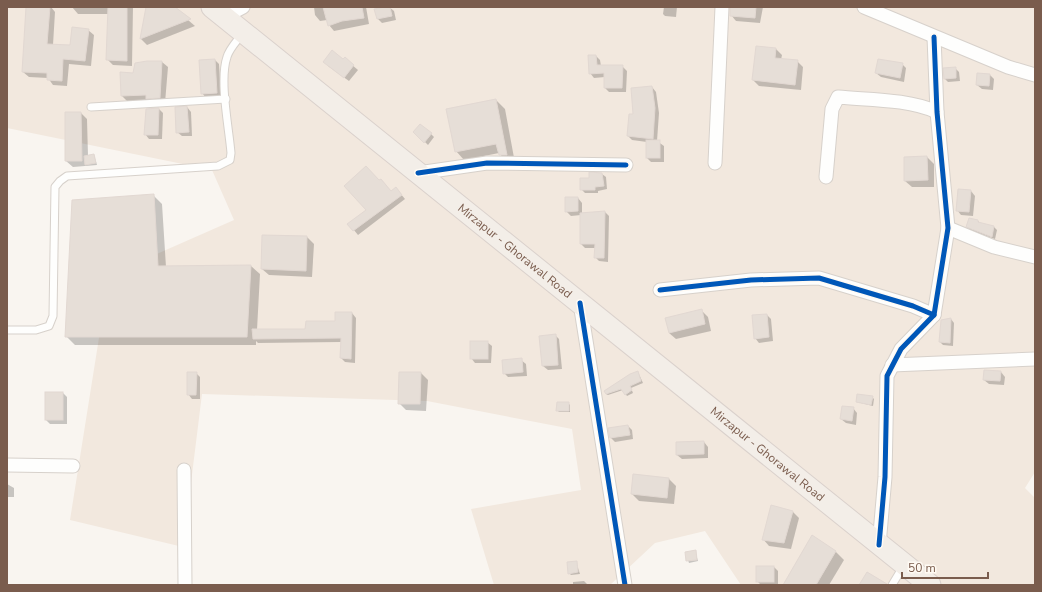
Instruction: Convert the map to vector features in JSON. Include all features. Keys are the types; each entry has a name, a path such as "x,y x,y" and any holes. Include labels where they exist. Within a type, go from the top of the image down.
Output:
{"main road":[{"name":"Mirzapur - Ghorawal Road","path":"218,12 930,585"}],"street":[{"path":"218,12 243,7"},
{"path":"715,163 722,7"},
{"path":"864,7 1008,67 1035,75"},
{"path":"879,545 885,477 887,376 900,349 934,315 948,228 937,112 934,37"},
{"path":"826,177 832,108 838,97 889,101 928,108 937,112"},
{"path":"418,173 487,163 626,165"},
{"path":"948,228 994,247 1035,257"},
{"path":"660,290 751,280 819,278 912,306 934,315"},
{"path":"580,303 625,585"},
{"path":"892,365 1035,360"},
{"path":"7,465 73,466"},
{"path":"184,470 185,585"}],"lane":[{"path":"7,330 36,330 49,326 53,316 55,187 60,181 67,176 218,166 225,164 230,160 231,153 224,82 227,56 243,32"},
{"path":"92,107 226,99"},
{"path":"892,585 904,565"}],"shaded area":[{"path":"7,7 1035,7 1035,472 1025,488 1035,498 1035,585 741,585 705,531 655,543 610,585 494,585 471,509 581,490 572,429 427,401 202,394 183,547 70,520 109,275 234,220 212,170 7,128"}],"building":[{"path":"26,7 50,7 47,44 70,45 72,27 89,29 85,61 63,59 62,81 47,80 47,73 22,72"},
{"path":"108,7 127,7 127,61 106,60"},
{"path":"146,7 175,7 191,19 140,39"},
{"path":"323,7 362,7 364,18 342,21 328,26"},
{"path":"390,7 392,16 377,19 374,9"},
{"path":"730,7 756,7 755,18 730,16"},
{"path":"756,46 776,48 775,58 798,60 795,85 752,80"},
{"path":"332,50 343,59 345,57 354,65 344,78 323,62"},
{"path":"588,55 596,55 597,65 623,65 622,88 604,88 604,73 589,74"},
{"path":"215,59 217,93 201,94 199,60"},
{"path":"878,59 903,63 900,78 875,73"},
{"path":"162,61 160,98 146,99 146,95 121,96 120,72 133,73 135,63"},
{"path":"956,67 956,78 944,79 943,68"},
{"path":"977,73 990,74 989,86 976,85"},
{"path":"652,86 655,108 653,139 627,136 629,114 633,114 631,88"},
{"path":"496,99 507,155 499,155 496,144 455,152 446,109"},
{"path":"187,106 189,132 176,133 175,107"},
{"path":"159,108 158,135 144,135 146,109"},
{"path":"65,112 81,112 82,161 65,161"},
{"path":"420,124 432,133 424,143 413,132"},
{"path":"646,140 660,140 660,158 646,158"},
{"path":"94,154 96,163 85,165 84,156"},
{"path":"927,156 928,180 904,181 904,157"},
{"path":"366,166 379,180 381,179 391,191 396,187 402,195 353,231 347,224 366,210 344,186"},
{"path":"589,172 602,173 604,186 595,187 595,190 580,190 580,178 589,178"},
{"path":"958,189 971,190 969,212 956,211"},
{"path":"154,194 158,266 251,265 247,337 65,337 72,200"},
{"path":"565,197 578,197 578,211 565,212"},
{"path":"605,211 604,258 594,258 595,244 580,244 580,213"},
{"path":"969,218 994,226 992,237 966,227"},
{"path":"262,235 307,236 306,271 261,269"},
{"path":"702,309 705,324 669,333 665,318"},
{"path":"335,312 352,312 351,359 340,358 341,338 253,339 252,329 305,329 306,321 335,321"},
{"path":"767,314 769,337 754,339 752,315"},
{"path":"951,318 950,343 939,342 941,320"},
{"path":"556,334 558,365 542,366 539,336"},
{"path":"470,341 488,341 488,359 470,359"},
{"path":"522,358 523,372 503,374 502,360"},
{"path":"984,370 1001,371 1000,381 983,380"},
{"path":"638,371 641,381 630,386 632,390 625,395 621,389 606,394 604,391 630,374"},
{"path":"187,372 197,372 196,395 187,395"},
{"path":"399,372 421,372 420,404 398,404"},
{"path":"45,392 63,392 63,420 45,420"},
{"path":"857,394 873,396 871,405 856,402"},
{"path":"557,402 569,402 569,411 556,411"},
{"path":"842,406 854,407 852,421 840,419"},
{"path":"628,425 630,435 610,438 608,428"},
{"path":"704,441 704,454 676,455 676,442"},
{"path":"633,474 669,478 667,498 631,494"},
{"path":"771,505 793,511 784,543 762,540"},
{"path":"812,535 836,551 816,585 783,585"},
{"path":"696,550 697,560 686,561 685,552"},
{"path":"577,561 578,572 568,574 567,562"},
{"path":"756,566 774,566 774,582 756,582"},
{"path":"867,572 887,584 887,585 859,585"}],"cycle path":[{"path":"879,545 885,477 887,376 901,349 934,315 948,228 937,112 934,37"},
{"path":"418,173 487,163 626,165"},
{"path":"660,290 751,280 819,278 913,306 934,315"},
{"path":"580,303 625,585"}]}
